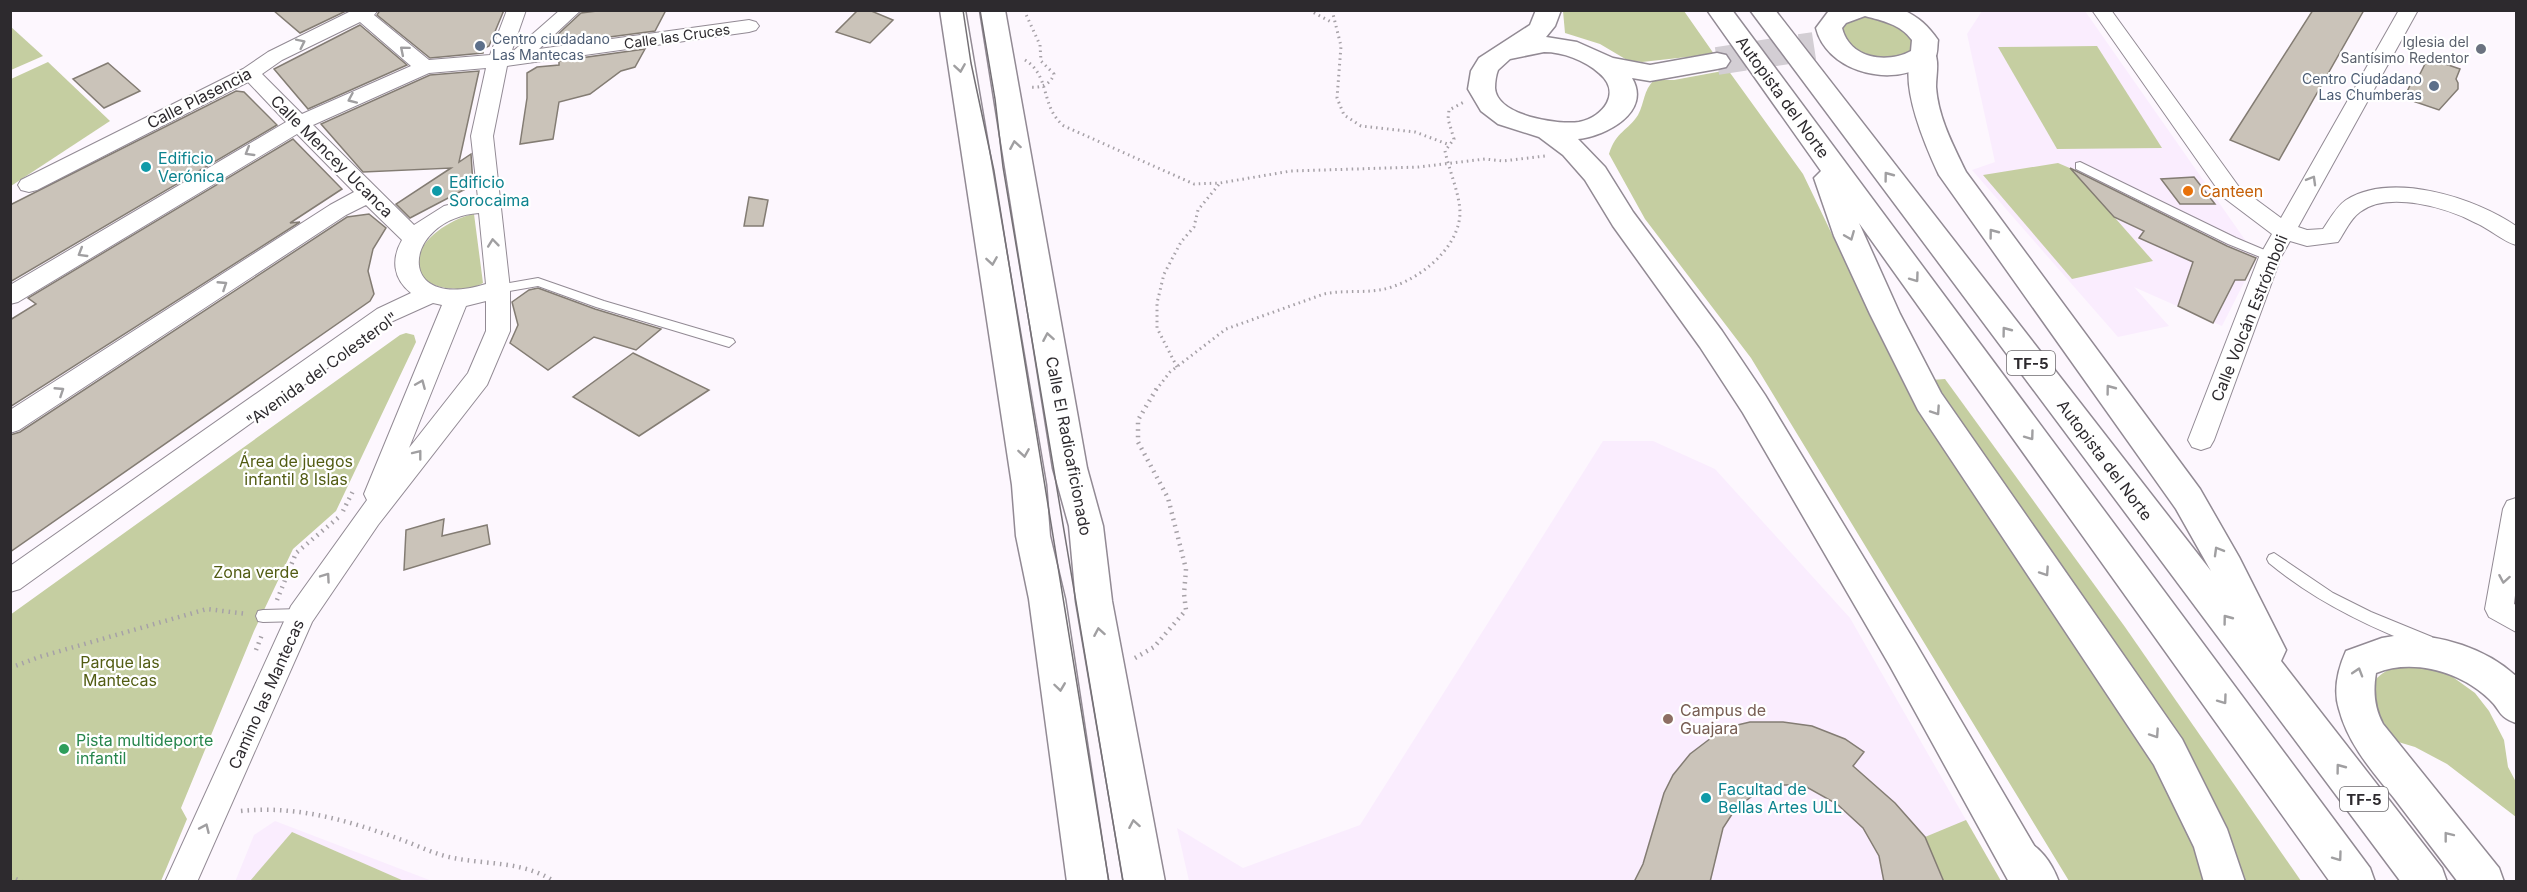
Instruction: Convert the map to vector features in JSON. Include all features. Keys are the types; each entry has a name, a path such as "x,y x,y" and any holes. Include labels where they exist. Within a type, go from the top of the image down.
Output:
{"main road":[{"path":"952,10 1029,485 1032,536 1047,599 1088,882"},
{"name":"Calle El Radioaficionado","path":"992,10 1070,468 1086,526 1094,602 1145,882"},
{"path":"1504,53 1521,47 1557,45 1587,53 1607,65 1619,78 1623,94 1618,111 1600,125 1577,131 1549,132 1513,122 1491,105 1484,94 1482,82 1484,71 1492,61 1504,53 1540,30 1550,10"},
{"name":"Autopista del Norte","path":"1719,10 2355,882"},
{"name":"Autopista del Norte","path":"1762,10 2427,882"},
{"path":"1934,10 1922,44 1910,64 1889,68 1857,61 1824,46 1829,37 1828,29 1831,22 1855,11 1899,18 1922,44 1923,92 1927,110 1953,175 2188,499 2227,567 2300,716"},
{"path":"1623,94 1638,80 1650,73 1717,61"},
{"path":"1607,65 1650,73"},
{"path":"1586,164 1600,125"},
{"path":"1549,132 1586,164 1623,219 1711,339 1754,404 2030,873"},
{"path":"1815,142 1850,236 1885,314 1929,401 2168,752 2213,843 2225,882"},
{"path":"2484,882 2369,736 2357,714 2354,689 2359,663 2383,653 2407,650 2431,653 2472,666 2503,688 2517,706"}],"street":[{"name":"Camino las Mantecas","path":"181,882 301,615 369,517 478,378 498,332 498,288 482,136 508,60 517,10"},
{"path":"508,60 572,10"},
{"path":"2101,10 2231,192 2283,231 2307,238 2330,236 2354,204 2376,196 2409,196 2456,204 2517,237"},
{"name":"Calle Volcán Estrómboli","path":"2202,440 2270,257 2409,10"},
{"path":"362,12 425,67"},
{"name":"Calle Plasencia","path":"29,185 250,73 275,56 362,12"},
{"name":"Calle las Cruces","path":"10,296 300,123 425,67 508,60 749,26"},
{"name":"Calle Mencey Ucanca","path":"250,73 368,194 416,238"},
{"path":"10,423 338,210 368,194"},
{"path":"489,196 483,205 460,206 434,220 416,238 406,258 411,280 422,290 431,294 457,298 498,288"},
{"path":"385,315 411,280"},
{"path":"10,581 385,315 431,294"},
{"name":"Camino las Mantecas","path":"369,517 387,466 457,298"},
{"path":"2508,615 2517,509"}],"lane":[{"path":"2080,166 2232,241 2270,257"},
{"path":"498,288 538,282 600,304 729,342"},
{"path":"2274,559 2305,585 2334,603 2433,644 2472,666"},
{"path":"266,616 301,615"}],"path":[{"path":"1021,86 1040,88 1052,80 1054,74 1041,61 1040,45 1024,10"},
{"path":"1310,10 1334,23"},
{"path":"1332,10 1341,49 1337,65 1338,104 1346,117 1357,125 1386,132 1423,134 1450,145"},
{"path":"1016,57 1036,67 1055,119 1064,126 1194,184 1220,183 1291,171 1419,167 1485,159 1503,162 1586,164"},
{"path":"1130,660 1154,648 1186,610 1184,594 1186,569 1168,498 1138,442 1138,420 1153,393 1177,367 1226,329 1324,294 1338,291 1382,290 1432,266 1449,245 1460,216 1460,198 1451,178 1445,151 1454,139 1448,119 1449,110 1484,94"},
{"path":"1177,367 1157,328 1156,303 1164,274 1181,242 1194,227 1198,210 1220,183"},
{"path":"252,659 266,616 296,553 341,516 355,485"},
{"path":"10,668 39,657 207,609 266,616"},
{"path":"211,816 261,808 312,813 375,831 452,858 495,861 542,871 555,882"},
{"path":"10,876 22,882"}],"shaded area":[{"path":"1982,11 2085,11 2257,257 2222,326 2134,287 2169,326 2118,337 1972,170 1995,162 1967,34"},
{"name":"Campus de Guajara","path":"1603,441 1653,441 1715,469 1850,618 2001,881 1189,881 1177,828 1243,868 1360,825"},
{"path":"275,821 432,881 235,882 254,835"}],"green space":[{"path":"1563,11 1684,11 1714,54 1642,62 1627,60 1600,44 1565,33"},
{"path":"1865,17 1893,22 1913,37 1912,53 1889,60 1880,60 1855,53 1845,43 1840,32 1850,21"},
{"path":"10,26 43,56 10,70"},
{"path":"2097,46 2162,148 2057,149 1998,47"},
{"path":"48,62 110,121 11,186 11,79"},
{"path":"1728,70 1803,174 1891,357 1928,420 2160,767 2202,863 2205,881 2069,881 1751,358 1645,219 1609,154 1615,140 1638,115 1648,88 1654,80 1674,80"},
{"path":"2058,163 2072,169 2153,261 2072,279 1983,175"},
{"path":"474,214 483,283 458,289 431,283 420,272 418,261 426,242 444,226"},
{"name":"Parque las Mantecas","path":"406,333 414,335 416,342 336,511 293,549 254,631 181,808 187,819 161,881 11,881 10,615 400,335"},
{"path":"1945,379 2125,627 2301,881 2242,881 1931,380"},
{"path":"2425,664 2443,670 2475,693 2489,711 2504,740 2508,767 2516,782 2516,817 2447,764 2415,747 2395,741 2374,707 2374,681 2385,672 2397,667"},
{"path":"1966,820 2001,881 1944,881 1925,837"},
{"path":"292,832 404,881 250,881"}],"building":[{"path":"273,10 346,10 346,11 300,33"},
{"path":"380,10 504,10 489,46 483,49 483,53 430,58 377,15"},
{"path":"605,10 666,10 655,31 556,44 555,37 581,13"},
{"path":"858,10 869,10 893,20 870,43 836,32"},
{"path":"2313,10 2364,10 2279,160 2230,140"},
{"path":"360,25 407,65 308,109 274,69"},
{"path":"645,49 635,67 621,71 590,94 559,102 553,139 520,144 527,98 527,73 537,67 559,65 559,61"},
{"name":"Centro Ciudadano Las Chumberas","path":"2428,58 2460,69 2456,79 2458,89 2439,110 2404,98 2414,77 2418,78"},
{"path":"108,63 140,91 104,108 73,79"},
{"path":"479,71 459,162 471,154 473,185 410,218 396,204 451,168 363,172 321,124 430,75"},
{"name":"Edificio Verónica","path":"236,91 244,92 277,125 10,282 10,205"},
{"path":"293,139 342,189 290,223 300,222 10,407 10,320 36,304 28,298"},
{"path":"2070,168 2227,246 2256,258 2245,280 2235,280 2213,323 2178,306 2193,262 2139,238 2144,231 2114,217"},
{"name":"Canteen","path":"2194,177 2215,204 2180,204 2161,179"},
{"path":"749,197 768,200 763,226 744,226"},
{"path":"369,214 386,228 373,249 368,271 374,294 370,301 10,552 10,435 20,432 347,217"},
{"path":"538,288 595,309 661,329 636,350 594,337 548,370 510,343 518,325 512,302 529,290"},
{"path":"633,353 709,390 639,436 573,397"},
{"path":"444,519 442,536 487,525 490,544 404,570 406,530"},
{"name":"Facultad de Bellas Artes ULL","path":"1750,722 1783,722 1812,726 1845,739 1864,752 1853,766 1895,803 1925,837 1944,882 1884,882 1879,856 1863,828 1837,804 1803,785 1776,785 1762,789 1736,808 1723,828 1710,882 1634,882 1643,864 1664,793 1673,775 1690,754 1711,738 1729,727"}],"tunnel":[{"path":"1717,61 1814,46"}],"tram line":[{"path":"963,10 971,63 994,171 1109,882"},
{"path":"980,10 995,99 1003,167 1123,882"}],"place":[{"name":"Centro ciudadano Las Mantecas","path":"480,46"},
{"name":"Iglesia del Santísimo Redentor","path":"2481,49"},
{"name":"Centro Ciudadano Las Chumberas","path":"2434,86"},
{"name":"Edificio Verónica","path":"146,167"},
{"name":"Edificio Sorocaima","path":"437,191"},
{"name":"Canteen","path":"2188,191"},
{"name":"Campus de Guajara","path":"1668,719"},
{"name":"Pista multideporte infantil","path":"64,749"},
{"name":"Facultad de Bellas Artes ULL","path":"1706,798"}],"park label":[{"name":"Área de juegos infantil 8 Islas","path":"296,470"},
{"name":"Zona verde","path":"256,572"}]}
